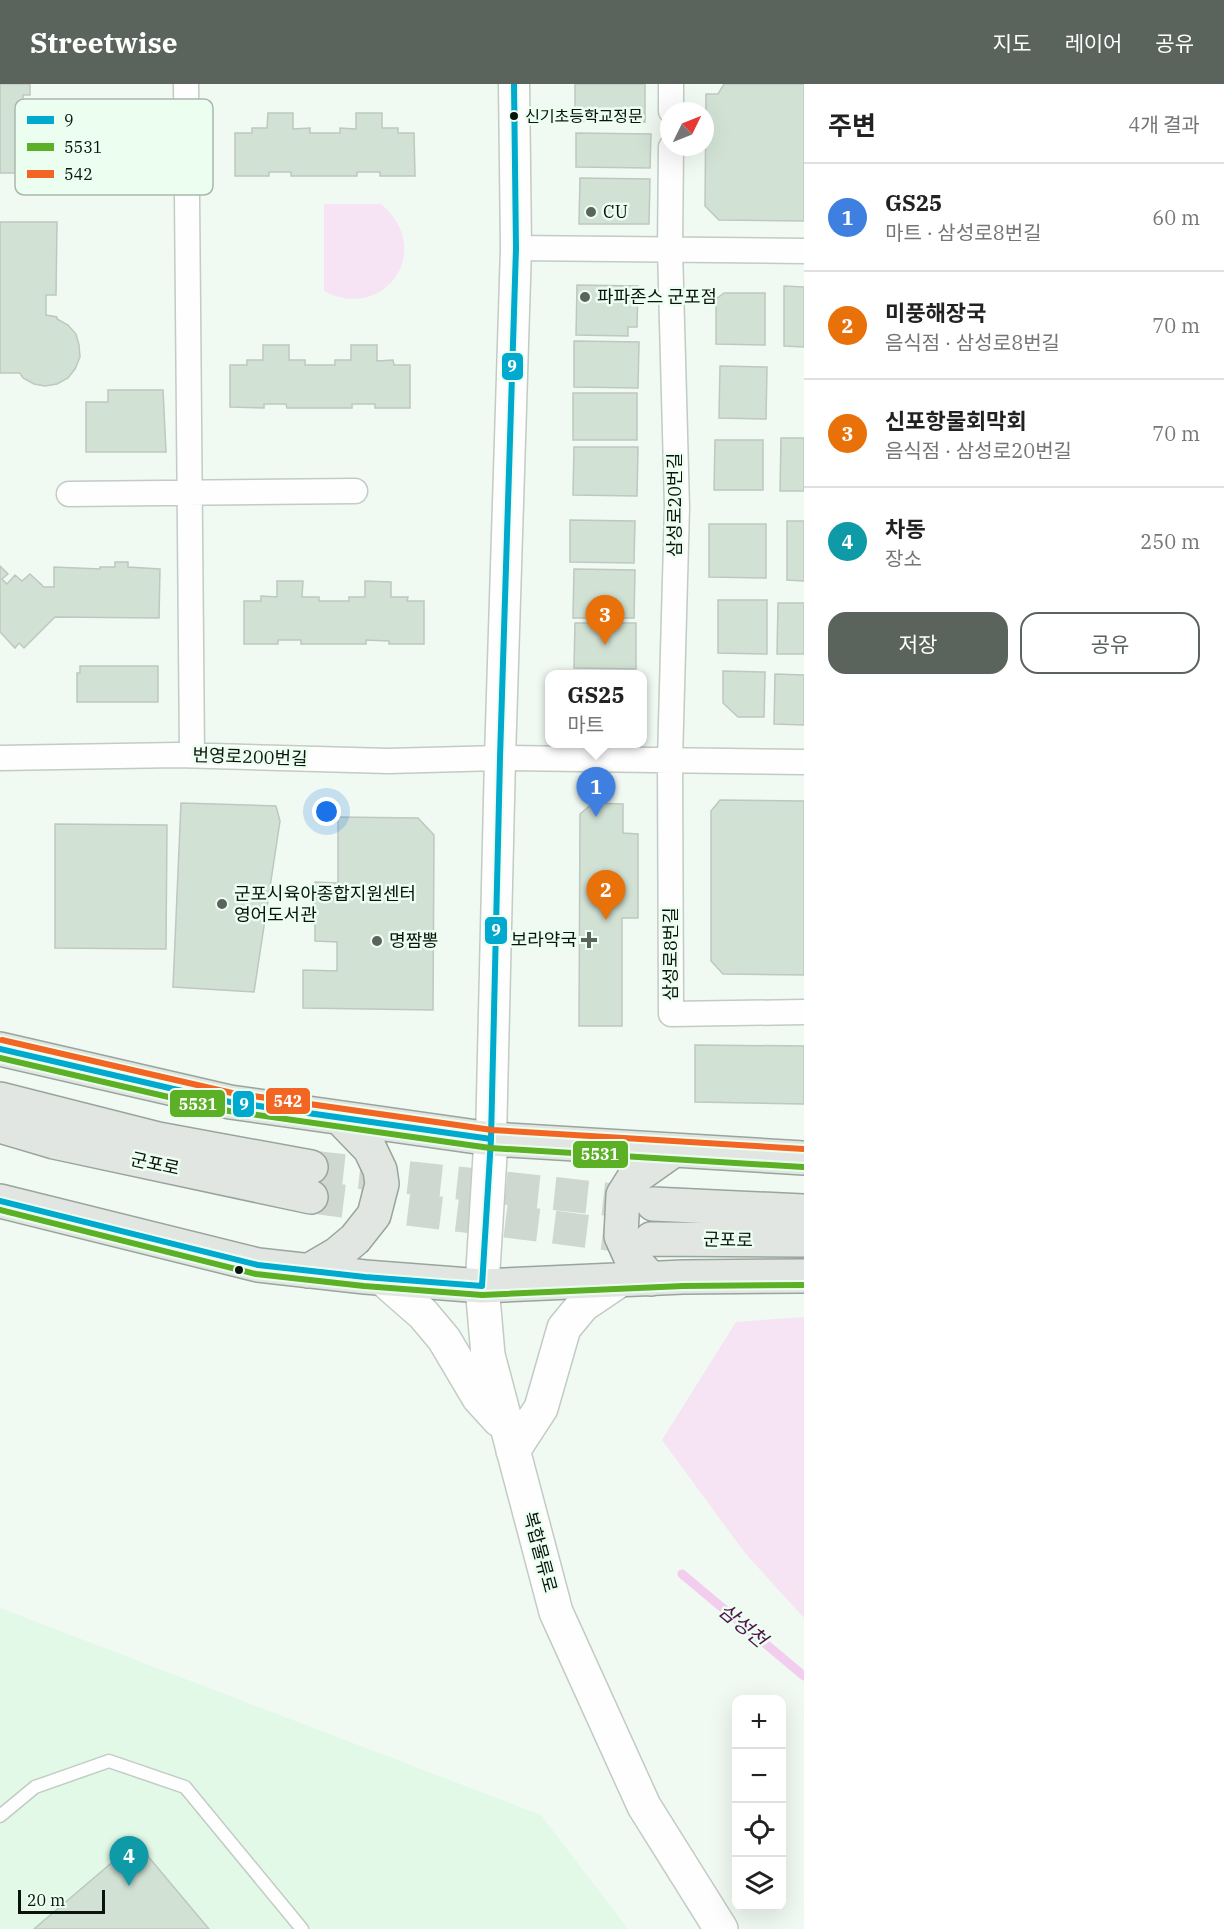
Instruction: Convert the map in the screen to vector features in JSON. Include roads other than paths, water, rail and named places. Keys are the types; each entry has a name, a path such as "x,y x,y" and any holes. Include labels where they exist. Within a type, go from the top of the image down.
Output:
{"main road":[{"path":"0,1049 230,1102 491,1139 804,1158"},
{"name":"군포로","path":"0,1099 158,1139 311,1182 54,1142 0,1126"},
{"path":"308,1270 337,1254 355,1239 374,1215 382,1184 380,1170 370,1149 340,1118"},
{"name":"복합물류로","path":"491,1139 483,1286 488,1355 556,1612 644,1806 721,1929"},
{"path":"383,1279 423,1314 444,1339 479,1398 510,1440 541,1408 564,1328 583,1305 636,1279 630,1256 621,1236 623,1195 633,1179 674,1150"},
{"name":"군포로","path":"0,1201 258,1265 383,1279 483,1286 636,1279 804,1276"},
{"name":"군포로","path":"653,1204 804,1211"},
{"name":"군포로","path":"651,1239 804,1240"}],"street":[{"path":"186,84 186,99"},
{"path":"491,1139 516,248 514,84"},
{"path":"671,84 671,102"},
{"name":"삼성로20번길","path":"670,760 677,507 670,249 671,156"},
{"path":"187,195 192,755"},
{"path":"516,248 804,251"},
{"path":"69,494 355,491"},
{"name":"번영로200번길","path":"0,758 192,755 387,761 500,758"},
{"path":"500,758 804,762"},
{"name":"삼성로8번길","path":"670,760 671,1014 804,1012"}],"lane":[{"path":"0,1816 35,1787 109,1761 185,1787 302,1929"}],"waterway":[{"name":"삼성천","path":"682,1574 804,1676"}],"tunnel":[{"path":"311,1167 651,1204"},
{"path":"311,1197 649,1239"}],"place":[{"name":"신기초등학교정문","path":"514,116"},
{"name":"CU","path":"591,212"},
{"name":"파파존스 군포점","path":"585,297"},
{"name":"신포항물회막회","path":"605,645"},
{"name":"GS25","path":"596,817"},
{"name":"군포시육아종합지원센터 영어도서관","path":"222,904"},
{"name":"미풍해장국","path":"606,920"},
{"name":"보라약국","path":"589,940"},
{"name":"명짬뽕","path":"377,941"},
{"name":"차동","path":"129,1886"}]}
